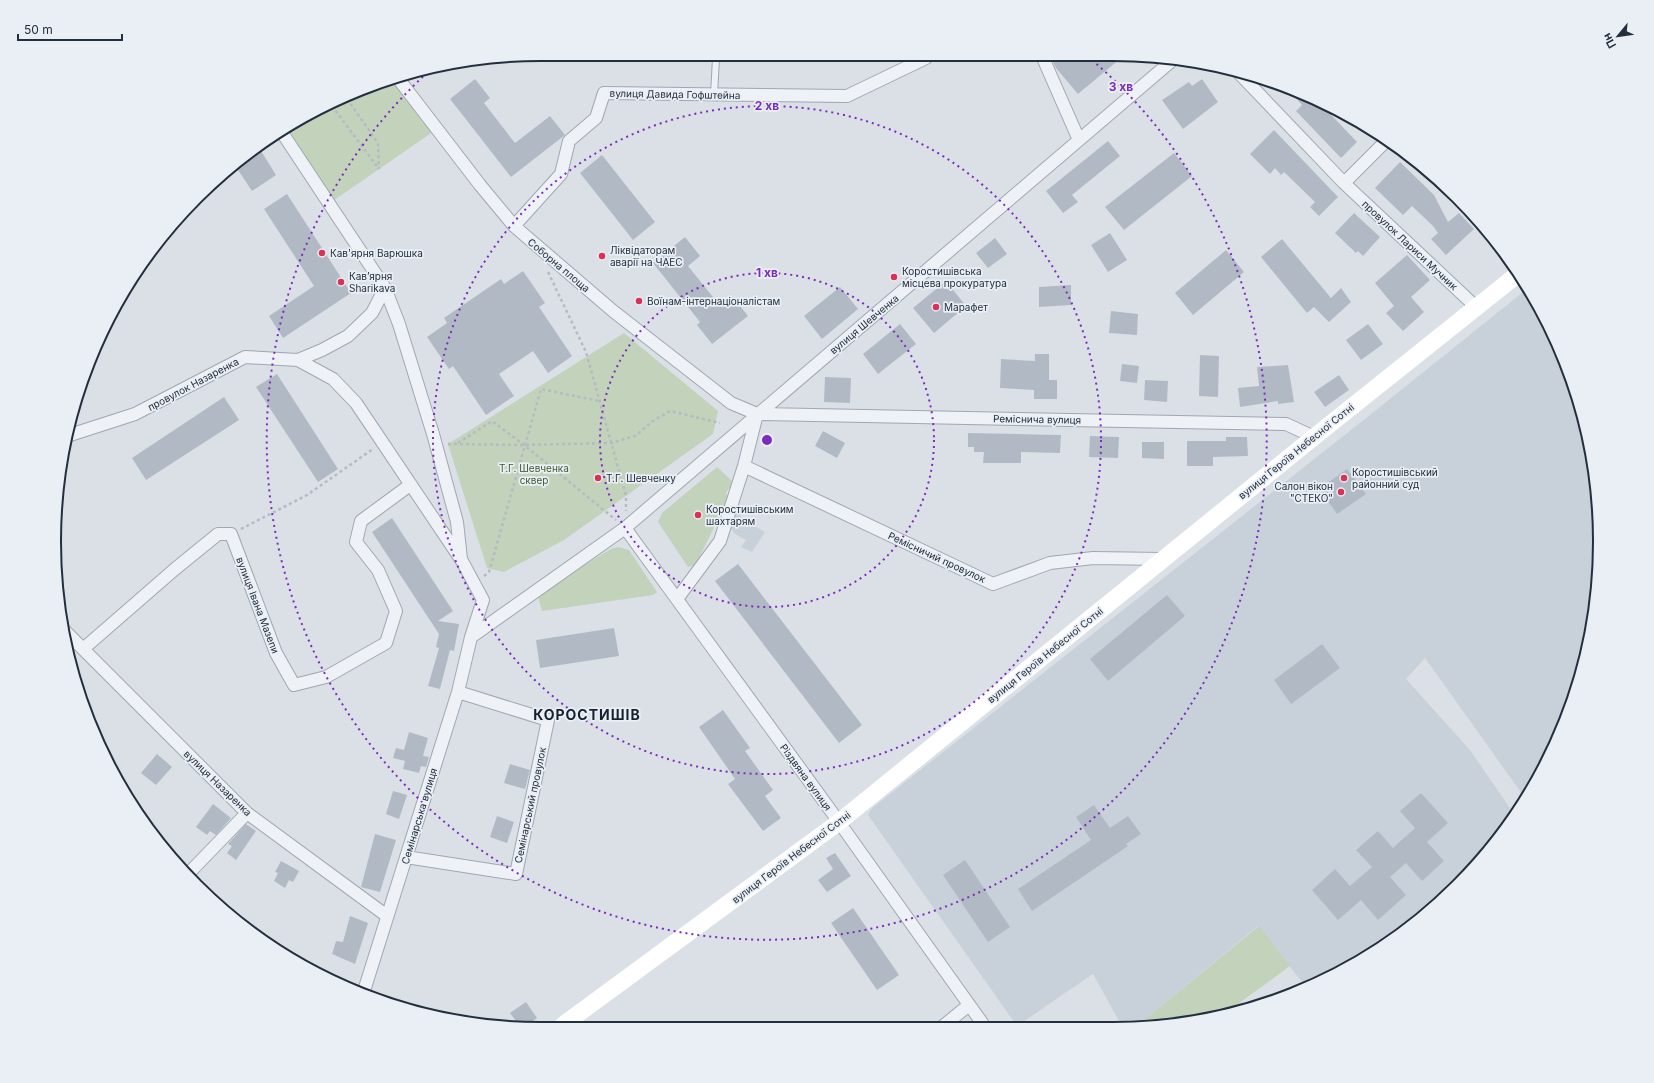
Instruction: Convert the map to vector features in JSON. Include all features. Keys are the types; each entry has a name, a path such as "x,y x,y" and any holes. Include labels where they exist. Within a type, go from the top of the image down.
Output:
{"street":[{"name":"вулиця Давида Гофштейна","path":"514,226 561,174 569,141 596,118 604,93 847,96 920,61"},
{"path":"1044,61 1079,140"},
{"name":"вулиця Шевченка","path":"471,637 625,528 1168,64"},
{"name":"провулок Лариси Мучник","path":"1245,80 1344,183 1476,307"},
{"name":"Соборна площа","path":"400,83 514,226 613,311 731,403 757,414"},
{"path":"284,136 385,288 399,324 435,443 457,522 462,561"},
{"path":"1344,183 1383,144"},
{"name":"вулиця Героїв Небесної Сотні","path":"567,1022 839,822 1314,437 1514,277"},
{"name":"провулок Назаренка","path":"73,434 135,414 245,356 298,360 322,350 348,336 372,313 385,288"},
{"path":"298,360 333,379 356,403 462,561"},
{"path":"677,599 720,541 744,466 757,414"},
{"name":"Реміснича вулиця","path":"757,414 1286,424 1314,437"},
{"name":"Ремісничий провулок","path":"744,466 993,584 1050,563 1093,558 1163,559"},
{"name":"вулиця Івана Мазепи","path":"231,534 276,652 294,684 326,677 386,643 396,611 378,570 356,542 361,521 410,485"},
{"name":"Різдвяна вулиця","path":"625,528 839,822 981,1022"},
{"path":"83,649 175,569 218,534 231,534"},
{"name":"Семінарська вулиця","path":"365,988 458,692 471,637 483,600 462,561"},
{"name":"вулиця Назаренка","path":"70,636 247,813 387,916"},
{"name":"Семінарський провулок","path":"406,857 516,874 548,720 458,692"},
{"path":"191,870 247,813"},
{"path":"948,1022 969,1005"}],"lane":[{"path":"714,94 716,61"}],"path":[{"path":"334,109 379,169 378,143 350,102"},
{"path":"547,270 586,352 626,496 625,528"},
{"path":"474,584 489,572 541,389 599,401"},
{"path":"435,443 524,445 611,443 635,436 653,421 670,411 720,423"},
{"path":"456,444 492,421 524,445 625,528"},
{"path":"231,534 307,495 382,442"}],"shaded area":[{"path":"1523,292 1543,329 1556,358 1577,417 1589,479 1593,542 1589,604 1577,666 1556,725 1529,782 1522,793 1425,658 1406,679 1470,750 1511,810 1494,834 1474,858 1429,903 1405,923 1353,958 1302,982 1258,926 1142,1021 1120,1022 1093,974 1023,1022 1014,1022 868,815 871,809"},
{"path":"737,506 745,508 740,518 765,532 752,552 741,547 746,540 735,534 729,526"}],"green space":[{"path":"397,84 434,131 333,201 290,132 329,111 358,98"},
{"name":"Т.Г. Шевченка сквер","path":"624,333 718,411 713,434 564,540 504,572 487,568 448,444"},
{"path":"717,467 733,482 726,493 728,499 697,562 693,566 688,567 658,522 662,513"},
{"path":"618,547 629,550 657,592 653,595 542,611 537,593 611,549"},
{"path":"1259,926 1290,966 1235,1007 1175,1018 1143,1021"}],"building":[{"path":"1052,61 1117,61 1078,94 1056,68"},
{"path":"475,79 490,98 484,103 515,143 550,116 565,135 511,177 450,99"},
{"path":"1202,79 1218,102 1183,129 1162,100 1189,82 1192,86"},
{"path":"1296,98 1330,113 1357,142 1341,158 1296,111 1302,105"},
{"path":"1274,130 1338,197 1319,216 1310,207 1315,202 1284,172 1281,175 1275,168 1270,174 1250,154"},
{"path":"1108,141 1120,156 1072,195 1078,202 1063,213 1046,191"},
{"path":"261,151 276,175 252,191 238,169"},
{"path":"1174,153 1192,176 1124,230 1105,207"},
{"path":"602,155 655,222 633,240 580,173"},
{"path":"1400,162 1434,195 1448,222 1459,213 1474,229 1446,255 1431,239 1438,233 1433,226 1412,206 1403,215 1375,188"},
{"path":"287,194 351,293 283,338 269,316 314,286 264,209"},
{"path":"1354,213 1380,237 1363,256 1358,251 1356,253 1335,233"},
{"path":"1110,233 1127,260 1108,272 1091,245"},
{"path":"685,237 700,256 688,266 721,307 733,297 748,316 712,344 697,325 700,322 653,263"},
{"path":"995,238 1007,254 988,268 976,253"},
{"path":"1282,239 1331,298 1341,288 1351,302 1329,322 1314,307 1307,313 1261,257"},
{"path":"1226,250 1244,272 1193,315 1175,293"},
{"path":"1407,255 1430,280 1411,297 1424,312 1403,331 1386,313 1394,306 1375,283"},
{"path":"523,271 545,303 539,307 572,356 548,373 533,351 499,374 514,396 486,415 453,366 449,369 427,337 447,323 444,318 501,279 504,284"},
{"path":"946,281 966,306 934,333 913,308"},
{"path":"1071,285 1071,305 1039,307 1039,287"},
{"path":"840,287 858,309 822,339 804,316"},
{"path":"1111,311 1138,314 1137,335 1109,333"},
{"path":"900,324 916,344 878,374 863,354"},
{"path":"1368,324 1383,344 1361,360 1346,340"},
{"path":"1035,354 1049,354 1049,380 1057,380 1057,399 1034,399 1034,390 1000,388 1001,359 1035,361"},
{"path":"1200,355 1219,356 1218,397 1199,396"},
{"path":"1122,364 1139,366 1137,383 1120,381"},
{"path":"1288,365 1294,402 1278,404 1278,401 1240,407 1238,388 1259,386 1257,367"},
{"path":"277,374 338,469 318,482 256,387"},
{"path":"1339,375 1349,390 1325,407 1314,392"},
{"path":"825,377 851,378 850,403 824,402"},
{"path":"1145,380 1168,381 1167,402 1144,400"},
{"path":"224,397 239,420 146,480 132,458"},
{"path":"823,431 845,443 837,458 815,446"},
{"path":"968,433 1061,435 1060,453 1021,452 1021,463 983,463 984,452 974,452 974,447 968,447"},
{"path":"1090,436 1119,437 1118,458 1089,457"},
{"path":"1226,437 1247,437 1248,456 1213,457 1213,466 1187,466 1187,441 1226,441"},
{"path":"1142,442 1164,442 1164,459 1142,458"},
{"path":"1347,469 1366,494 1337,514 1319,489"},
{"path":"392,518 453,611 438,621 459,624 454,651 450,650 440,689 428,686 439,648 436,647 439,634 372,532"},
{"path":"738,564 862,725 839,743 715,581"},
{"path":"1167,595 1185,616 1108,681 1090,659"},
{"path":"614,628 619,656 540,668 536,640"},
{"path":"1322,644 1340,668 1291,704 1274,680"},
{"path":"723,710 750,748 745,751 773,790 765,796 781,818 763,831 728,784 735,779 699,727"},
{"path":"409,732 428,738 423,756 429,757 426,767 421,766 419,773 403,769 405,761 393,758 396,748 404,750"},
{"path":"157,754 172,767 156,785 141,773"},
{"path":"510,764 530,770 525,789 504,783"},
{"path":"393,791 407,795 399,819 386,814"},
{"path":"1421,793 1448,823 1427,842 1444,861 1422,881 1406,863 1390,877 1406,895 1378,920 1361,900 1338,920 1312,890 1335,869 1350,886 1372,867 1356,850 1378,831 1393,848 1415,828 1400,811"},
{"path":"213,804 231,818 216,835 210,831 207,835 196,827"},
{"path":"1094,805 1110,828 1128,816 1141,834 1126,844 1128,846 1032,911 1018,889 1091,840 1076,817"},
{"path":"497,816 514,822 507,843 490,837"},
{"path":"246,824 256,831 236,860 227,853 232,846 228,844"},
{"path":"375,834 396,840 380,892 361,887"},
{"path":"835,853 851,876 827,892 818,880 833,869 826,858"},
{"path":"965,860 1010,927 988,942 943,875"},
{"path":"281,861 299,871 293,882 289,880 285,888 274,881 278,873 275,872"},
{"path":"853,908 899,975 877,990 831,923"},
{"path":"350,916 368,923 355,964 332,954 336,941 343,942"},
{"path":"526,1002 537,1018 532,1022 516,1021 510,1013"}],"place":[{"name":"Кав'ярня Варюшка","path":"322,253"},
{"name":"Ліквідаторам аварії на ЧАЕС","path":"602,256"},
{"name":"Коростишівська місцева прокуратура","path":"894,277"},
{"name":"Кав’ярня Sharikava","path":"341,282"},
{"name":"Воїнам-інтернаціоналістам","path":"639,301"},
{"name":"Марафет","path":"936,307"},
{"name":"Т.Г. Шевченку","path":"598,478"},
{"name":"Коростишівський районний суд","path":"1344,478"},
{"name":"Салон вікон \"СТЕКО\"","path":"1341,492"},
{"name":"Коростишівським шахтарям","path":"698,515"}],"district":[{"name":"КОРОСТИШІВ","path":"587,714"}]}
